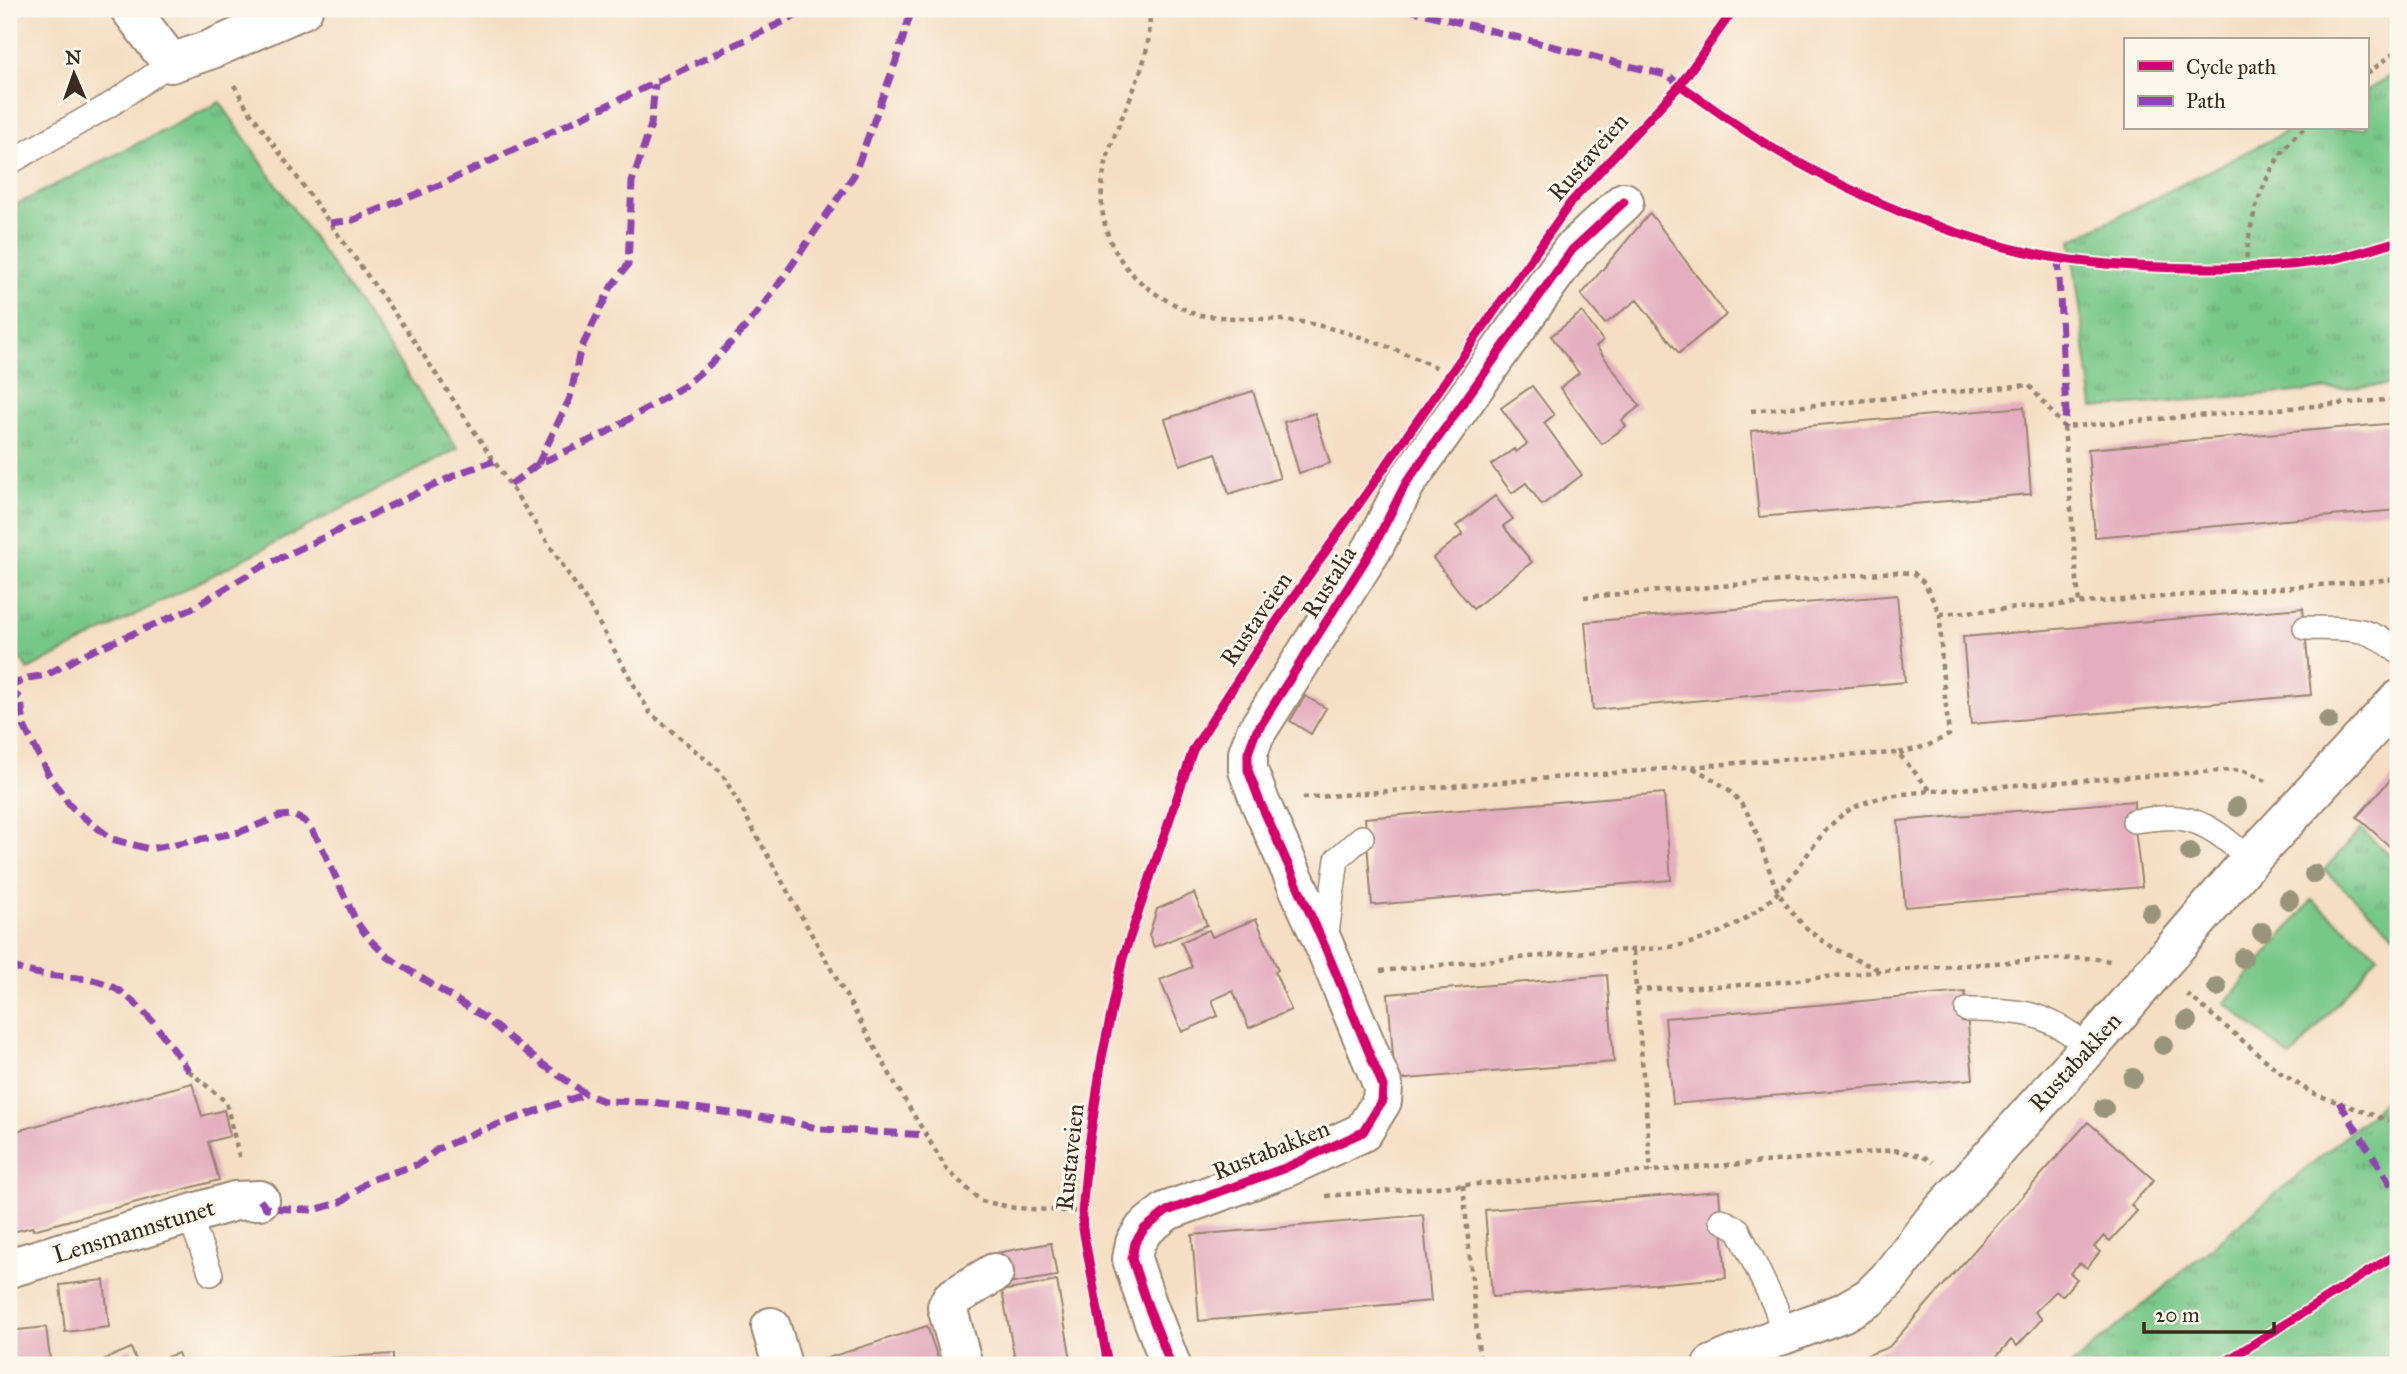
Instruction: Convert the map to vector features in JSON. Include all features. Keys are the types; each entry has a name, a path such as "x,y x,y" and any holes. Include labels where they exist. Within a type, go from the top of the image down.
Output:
{"street":[{"path":"130,9 171,62 212,49 303,9"},
{"name":"Rustalia","path":"1331,962 1248,770 1248,753 1255,734 1373,548 1406,483 1572,250 1624,202"},
{"name":"Rustabakken","path":"1712,1365 1842,1313 1870,1297 1888,1279 1967,1181 2089,1047 2250,860 2398,701"},
{"name":"Rustabakken","path":"1171,1365 1132,1259 1135,1243 1144,1229 1167,1211 1285,1168 1363,1132 1382,1101 1382,1086 1331,962"},
{"name":"Lensmannstunet","path":"9,1268 235,1201 260,1200"},
{"path":"963,1365 947,1307 951,1299 994,1273"},
{"path":"772,1327 782,1365"}],"lane":[{"path":"9,163 113,103 171,62"},
{"path":"2305,628 2362,630 2385,640 2398,652"},
{"path":"2134,821 2179,818 2196,823 2210,829 2250,860"},
{"path":"1331,962 1337,859 1362,837"},
{"path":"1967,1010 2017,1011 2046,1018 2089,1047"},
{"path":"189,1215 211,1274"},
{"path":"1721,1220 1738,1229 1776,1308 1783,1335"}],"path":[{"path":"1149,9 1151,28 1146,60 1111,144 1102,188 1106,233 1131,276 1159,297 1197,315 1307,323 1387,345 1441,369"},
{"path":"212,49 246,107 410,335 510,485 588,604 650,713 721,772 897,1087 947,1170 981,1201 1082,1217"},
{"path":"2368,74 2398,50"},
{"path":"2246,268 2246,242 2255,209 2274,166 2292,138 2302,130"},
{"path":"2232,268 2258,266"},
{"path":"1751,411 2029,385 2064,427 2078,603"},
{"path":"2064,427 2398,399"},
{"path":"1260,802 1898,753 1927,746 1949,735 1940,614 1919,577 1913,573 1584,597"},
{"path":"1940,614 2398,579"},
{"path":"1898,753 1931,791"},
{"path":"1692,768 1722,784 1744,806 1752,819 1778,892 1794,916 1818,939 1847,956 1883,971"},
{"path":"1331,962 1526,957 1633,951 1701,940 1729,927 1778,892 1818,838 1857,806 1878,799 1931,791 2231,770 2244,771 2263,779 2284,790 2301,805"},
{"path":"1633,951 1651,1172"},
{"path":"1636,990 1759,984 1883,971 2091,958 2130,964 2173,982 2281,1073 2312,1093 2398,1124"},
{"path":"189,1071 226,1102 241,1162"},
{"path":"1325,1197 1894,1150 1921,1156 1967,1181"},
{"path":"1463,1185 1480,1365"}],"green space":[{"path":"2398,70 2398,384 2093,408 2071,240 2290,130 2368,130 2368,90"},
{"path":"220,102 458,449 28,670 9,643 9,208"},
{"path":"2361,829 2398,863 2398,938 2324,870"},
{"path":"2312,900 2378,955 2291,1058 2225,1003"},
{"path":"2398,1085 2398,1355 2390,1365 2071,1365 2371,1114"}],"building":[{"path":"1650,213 1726,315 1679,353 1637,300 1605,324 1581,295"},
{"path":"1582,312 1603,341 1596,346 1640,406 1622,420 1626,426 1602,444 1560,388 1579,373 1551,336"},
{"path":"1532,386 1554,415 1544,423 1582,475 1542,505 1526,483 1512,493 1491,465 1514,449 1516,452 1527,444 1501,408"},
{"path":"1253,391 1280,478 1229,494 1216,453 1180,465 1165,419"},
{"path":"2024,407 2031,494 1759,517 1751,431"},
{"path":"1315,413 1330,463 1299,473 1284,422"},
{"path":"2398,423 2398,510 2095,537 2088,449"},
{"path":"1495,496 1513,519 1503,526 1532,562 1473,609 1433,558 1463,534 1456,526"},
{"path":"1897,595 1905,682 1593,710 1585,622"},
{"path":"2303,608 2311,695 1971,724 1963,637"},
{"path":"1305,696 1326,708 1311,734 1290,721"},
{"path":"2398,771 2398,854 2357,817"},
{"path":"1664,793 1671,880 1372,905 1365,818"},
{"path":"2134,801 2142,887 1905,907 1898,821"},
{"path":"1194,893 1207,925 1154,947 1149,935 1157,909"},
{"path":"1256,919 1278,970 1275,972 1291,1010 1249,1028 1233,991 1212,1000 1218,1016 1182,1032 1160,980 1192,967 1181,942 1209,930 1212,937"},
{"path":"1607,975 1614,1062 1395,1080 1388,994"},
{"path":"1965,992 1973,1079 1673,1104 1665,1018"},
{"path":"192,1083 202,1116 224,1110 230,1136 208,1142 219,1180 33,1230 32,1227 9,1233 9,1133"},
{"path":"2088,1122 2154,1180 2131,1205 2137,1211 2110,1241 2104,1236 2094,1247 2100,1252 2087,1268 2080,1263 2070,1273 2077,1279 2062,1296 2056,1291 2035,1312 2042,1319 2017,1346 2011,1340 1989,1365 1842,1365 1889,1347"},
{"path":"1719,1191 1726,1278 1492,1297 1485,1210"},
{"path":"1423,1215 1431,1301 1199,1321 1192,1235"},
{"path":"1051,1243 1057,1276 1002,1285 996,1253"},
{"path":"104,1280 109,1327 65,1332 60,1285"},
{"path":"1057,1281 1072,1365 1016,1365 1002,1291"},
{"path":"927,1326 940,1365 823,1365 821,1360"},
{"path":"46,1327 50,1359 36,1361 37,1365 9,1365 9,1331"},
{"path":"131,1348 138,1365 105,1365 103,1360"},
{"path":"178,1353 181,1361 186,1360 188,1365 157,1365 155,1361"},
{"path":"393,1354 393,1365 311,1365 311,1359"}],"marked path":[{"path":"330,223 353,220 442,184 810,9"},
{"path":"510,485 538,464 604,434 684,386 715,360 748,324 854,175 912,9"},
{"path":"1406,9 1669,76 1680,85"},
{"path":"538,464 570,398 580,351 611,287 628,265 632,182 651,125 655,84"},
{"path":"2058,258 2066,412 2064,427"},
{"path":"9,687 28,678 47,675 80,656 191,609 261,567 462,472 494,461"},
{"path":"9,690 21,699 24,726 48,774 73,809 112,839 149,849 240,832 280,816 292,815 305,821 319,841 356,921 369,939 388,957 485,1018 538,1061 586,1094 604,1101 652,1102 787,1121 821,1129 927,1135"},
{"path":"9,965 38,973 88,979 120,992 147,1015 189,1071"},
{"path":"260,1200 266,1208 314,1210 341,1202 370,1180 419,1164 438,1149 476,1132 586,1094"},
{"path":"2339,1102 2398,1196"}],"cycle path":[{"name":"Rustaveien","path":"1108,1365 1083,1229 1087,1160 1102,1057 1123,958 1193,750 1262,642 1571,202 1680,85 1734,9"},
{"path":"1680,85 1768,145 1813,171 1915,218 1985,242 2021,251 2114,265 2240,268 2317,262 2398,241"},
{"path":"1171,1365 1132,1259 1135,1243 1144,1229 1167,1211 1285,1168 1363,1132 1382,1101 1383,1086 1248,770 1248,753 1255,734 1373,548 1406,483 1572,250 1624,202"},
{"path":"2220,1365 2398,1253"}]}
